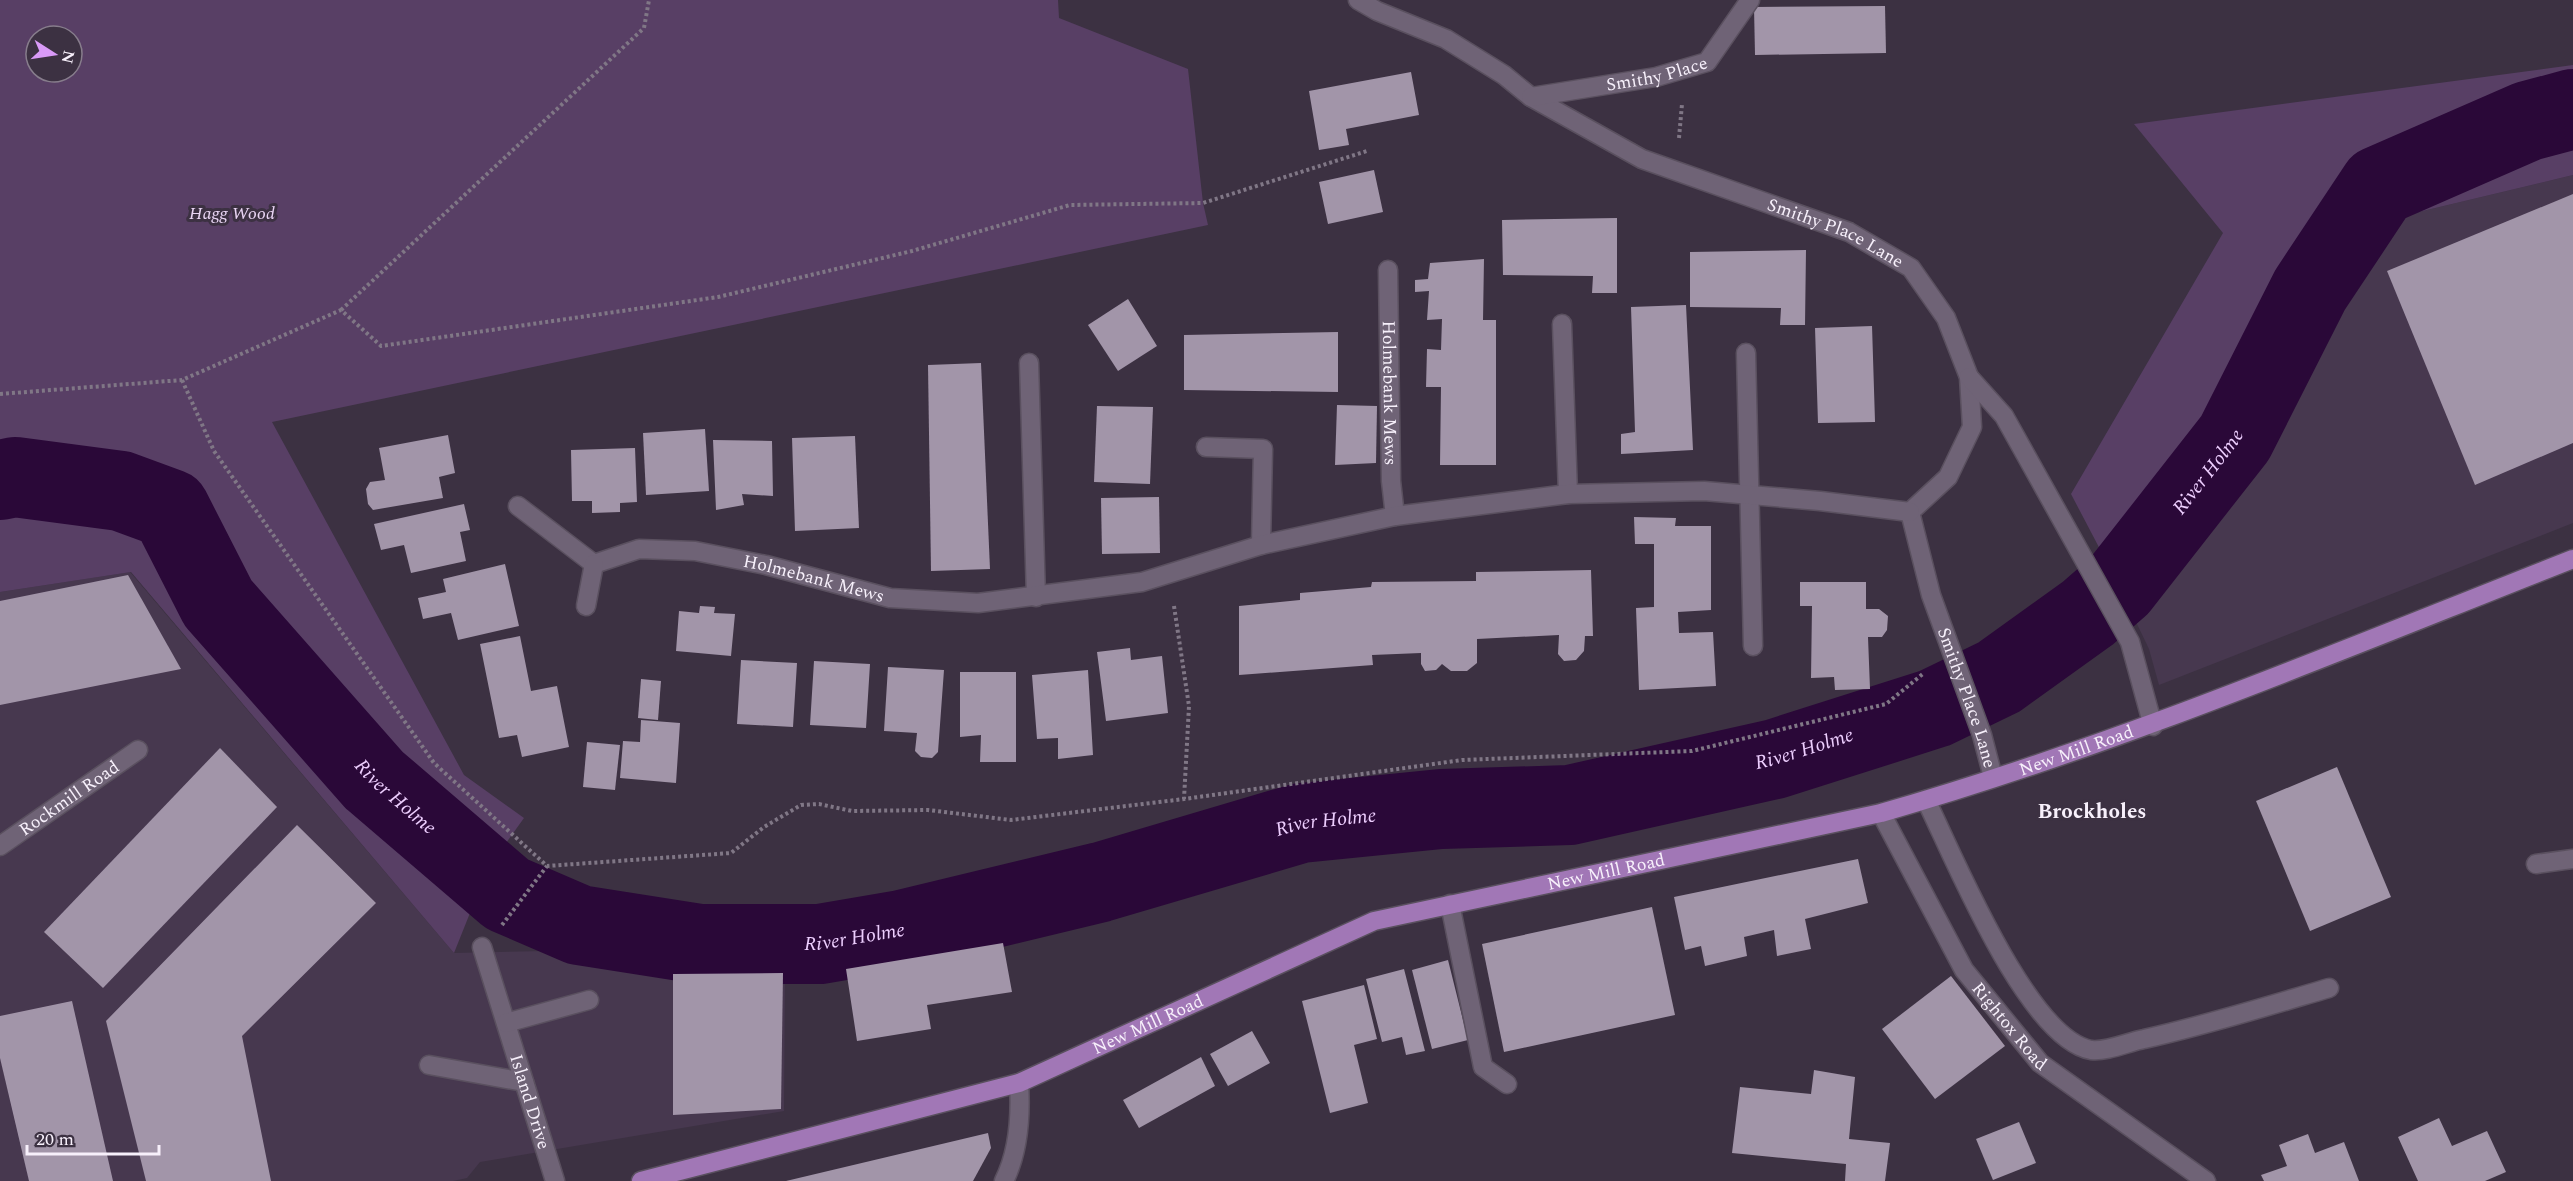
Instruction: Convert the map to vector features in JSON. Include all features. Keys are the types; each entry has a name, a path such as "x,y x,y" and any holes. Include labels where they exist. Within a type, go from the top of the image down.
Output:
{"main road":[{"name":"New Mill Road","path":"641,1181 1019,1083 1374,921 1881,813 1926,800 2153,726 2573,559"}],"street":[{"name":"Smithy Place Lane","path":"1358,0 1377,11 1446,39 1504,75 1531,97 1642,159 1676,169 1850,232 1911,268 1946,318 1969,376 1972,427 1948,477 1910,512 1931,595 1982,735 1993,777"},
{"name":"Smithy Place","path":"1531,97 1656,77 1707,62 1750,0"},
{"name":"Holmebank Mews","path":"1388,270 1391,481 1395,516"},
{"path":"1562,324 1568,494"},
{"path":"1746,353 1753,646"},
{"path":"1029,363 1036,597"},
{"path":"1969,376 2004,416 2084,555 2130,642 2153,726"},
{"path":"1206,447 1263,450 1261,544"},
{"name":"Holmebank Mews","path":"594,564 639,549 695,551 766,565 890,598 978,603 1142,582 1261,544 1395,516 1568,494 1704,491 1910,512"},
{"path":"518,506 594,564 586,606"},
{"name":"Rockmill Road","path":"0,846 138,750"},
{"path":"1926,800 2004,961 2023,992 2078,1047 2094,1050 2184,1031 2329,988"},
{"name":"Rightox Road","path":"1881,813 1964,970 2040,1063 2206,1181"},
{"path":"2536,864 2573,859"},
{"path":"1450,904 1483,1067 1507,1084"},
{"name":"Island Drive","path":"482,947 555,1181"},
{"path":"506,1023 589,999"},
{"path":"429,1065 524,1082"},
{"path":"1004,1181 1017,1143 1020,1109 1019,1083"}],"path":[{"path":"0,394 182,380 341,310 644,28 650,0"},
{"path":"1676,169 1682,105 1690,80 1707,62"},
{"path":"341,310 381,346 718,297 912,251 1070,206 1203,203 1367,151"},
{"path":"182,380 214,451 434,763 547,866 731,853 764,827 801,805 819,804 852,811 928,810 1011,820 1185,799 1462,760 1692,751 1886,704 1950,652"},
{"path":"1170,574 1189,706 1185,799"},
{"path":"504,924 547,866"}],"shaded area":[{"path":"2573,175 2573,523 2159,685 2149,649 2113,574 2385,220"},
{"path":"130,572 454,953 546,951 666,968 785,972 784,1111 480,1162 467,1178 453,1181 0,1181 0,592"}],"green space":[{"name":"Hagg Wood","path":"0,0 1058,0 1059,18 1188,69 1203,203 1208,225 272,422 464,775 524,818 488,868 454,953 131,572 0,592"},
{"path":"2573,65 2573,175 2385,220 2113,574 2071,494 2223,233 2134,124"}],"building":[{"path":"1885,6 1886,53 1755,55 1754,7"},
{"path":"1411,72 1419,115 1346,129 1349,145 1319,150 1309,91"},
{"path":"1374,170 1383,212 1328,224 1319,182"},
{"path":"2573,194 2573,443 2475,485 2387,271"},
{"path":"1617,218 1617,293 1592,293 1593,276 1503,275 1502,220"},
{"path":"1806,250 1805,325 1780,325 1781,308 1690,307 1690,252"},
{"path":"1484,259 1483,320 1496,320 1496,465 1440,465 1441,387 1426,387 1427,349 1441,350 1442,319 1427,320 1429,291 1415,292 1415,280 1428,279 1430,263"},
{"path":"1128,299 1157,346 1118,371 1088,325"},
{"path":"1686,305 1693,450 1621,454 1621,434 1635,432 1631,307"},
{"path":"1872,326 1875,422 1818,423 1815,328"},
{"path":"1338,332 1338,392 1184,390 1184,335"},
{"path":"981,363 990,569 931,571 928,365"},
{"path":"1337,405 1377,406 1376,463 1335,465"},
{"path":"1097,406 1153,407 1150,484 1094,482"},
{"path":"705,429 709,491 646,495 643,433"},
{"path":"448,435 455,473 439,477 443,498 373,510 368,504 366,489 370,482 385,480 379,448"},
{"path":"855,436 859,528 795,531 792,438"},
{"path":"713,440 772,441 773,496 742,494 744,505 716,510"},
{"path":"635,448 637,502 620,503 620,512 592,513 592,501 572,501 571,450"},
{"path":"1159,497 1160,553 1102,554 1101,498"},
{"path":"464,504 470,530 460,532 466,561 411,573 404,545 381,550 374,524"},
{"path":"1634,517 1676,518 1675,526 1711,526 1711,610 1678,612 1679,633 1713,632 1716,686 1639,690 1636,608 1654,607 1654,544 1635,544"},
{"path":"505,564 519,626 458,640 451,613 423,619 418,598 446,592 443,579"},
{"path":"1591,570 1593,636 1585,636 1584,651 1576,660 1564,661 1558,654 1559,635 1477,639 1477,663 1467,671 1451,671 1442,664 1436,670 1425,671 1421,664 1421,653 1372,655 1373,665 1239,675 1239,606 1300,600 1300,593 1371,587 1372,582 1476,581 1476,572"},
{"path":"128,575 181,669 0,705 0,601"},
{"path":"1800,582 1866,582 1866,609 1879,609 1888,616 1887,630 1882,637 1868,637 1870,689 1835,690 1834,677 1811,678 1812,606 1800,606"},
{"path":"700,606 715,607 714,613 735,614 731,656 676,651 679,611 699,613"},
{"path":"520,636 531,691 557,686 569,747 522,757 517,735 499,738 480,644"},
{"path":"1130,648 1131,660 1162,656 1168,713 1106,721 1097,652"},
{"path":"741,660 797,663 793,727 737,724"},
{"path":"814,661 870,664 866,728 810,725"},
{"path":"888,667 944,670 938,752 932,758 921,757 915,751 917,733 884,731"},
{"path":"1088,670 1093,755 1058,759 1058,738 1037,739 1032,675"},
{"path":"960,672 1016,672 1016,762 980,762 981,735 960,737"},
{"path":"641,679 661,681 658,720 638,718"},
{"path":"641,720 680,723 676,783 620,778 623,741 640,742"},
{"path":"587,742 620,745 615,790 583,787"},
{"path":"220,748 277,807 103,988 44,932"},
{"path":"2337,767 2391,897 2310,931 2256,801"},
{"path":"297,825 376,903 242,1036 271,1181 146,1181 106,1021"},
{"path":"1858,859 1868,903 1805,919 1811,949 1777,956 1774,930 1744,937 1747,956 1705,966 1701,946 1685,950 1674,897"},
{"path":"1652,907 1675,1015 1504,1052 1482,944"},
{"path":"1003,943 1012,992 927,1005 931,1029 857,1041 846,969"},
{"path":"1448,960 1468,1040 1432,1049 1412,970"},
{"path":"1404,969 1425,1051 1406,1055 1402,1037 1382,1042 1366,979"},
{"path":"783,973 781,1109 673,1115 673,974"},
{"path":"1951,976 2005,1046 1935,1099 1882,1029"},
{"path":"1364,985 1377,1039 1354,1045 1368,1103 1330,1113 1302,1001"},
{"path":"72,1001 113,1181 29,1181 0,1058 0,1016"},
{"path":"1252,1031 1270,1063 1228,1086 1210,1054"},
{"path":"1201,1057 1215,1086 1139,1128 1123,1100"},
{"path":"1814,1070 1855,1077 1849,1139 1890,1143 1885,1181 1845,1181 1846,1164 1732,1153 1740,1087 1811,1094"},
{"path":"2439,1118 2452,1146 2487,1131 2506,1172 2485,1181 2418,1181 2398,1137"},
{"path":"2019,1122 2036,1163 1993,1180 1976,1139"},
{"path":"988,1133 991,1148 973,1181 786,1181"},
{"path":"2308,1134 2315,1153 2344,1142 2359,1181 2264,1181 2261,1175 2287,1166 2279,1145"}],"waterway":[{"name":"River Holme","path":"0,480 15,477 121,491 170,509 218,603 374,780 507,894 579,925 700,944 820,944 902,930 1101,882 1301,823 1441,809 1570,805 1775,759 1935,708 1999,677 2088,613 2119,586 2235,438 2310,290 2379,186 2528,121 2573,109"}],"district":[{"name":"Brockholes","path":"2092,812"}]}
